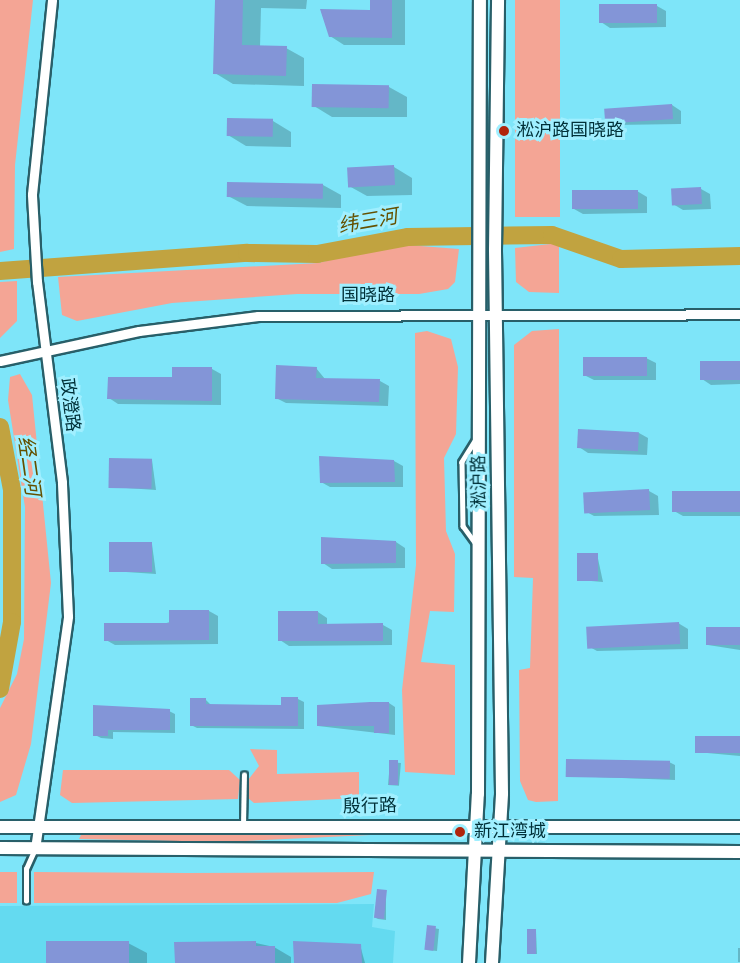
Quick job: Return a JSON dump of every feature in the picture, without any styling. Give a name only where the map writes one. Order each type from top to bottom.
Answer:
[{"type":"main road","name":"淞沪路","points":[[469,963],[476,825],[480,0]]},
{"type":"main road","name":"淞沪路","points":[[492,963],[501,827],[495,250],[498,0]]},
{"type":"main road","name":"殷行路","points":[[0,827],[476,825],[501,827],[740,827]]},
{"type":"main road","points":[[0,848],[740,852]]},
{"type":"street","name":"政澄路","points":[[35,849],[37,826],[58,713],[68,616],[62,482],[34,243],[37,115],[52,0]]},
{"type":"street","name":"国晓路","points":[[3,360],[46,350],[258,316],[496,312],[740,314]]},
{"type":"lane","points":[[243,827],[244,775]]},
{"type":"lane","points":[[26,901],[26,869],[35,849]]},
{"type":"shaded area","points":[[0,0],[33,0],[15,165],[14,249],[0,252]]},
{"type":"shaded area","points":[[515,0],[560,0],[560,217],[515,217]]},
{"type":"shaded area","points":[[559,243],[559,293],[529,292],[516,282],[515,248]]},
{"type":"shaded area","points":[[395,244],[459,249],[455,282],[448,289],[419,294],[297,294],[172,303],[77,321],[62,315],[58,277],[318,263]]},
{"type":"shaded area","points":[[17,281],[17,321],[0,338],[0,282]]},
{"type":"shaded area","points":[[559,329],[558,801],[536,802],[528,800],[520,781],[519,670],[530,668],[533,578],[514,577],[514,345],[532,331]]},
{"type":"shaded area","points":[[427,331],[451,339],[458,367],[456,434],[444,458],[446,531],[455,554],[454,612],[430,611],[421,662],[455,665],[455,775],[405,772],[402,690],[416,565],[415,333]]},
{"type":"shaded area","points":[[20,374],[32,395],[51,583],[31,744],[16,795],[0,802],[0,708],[17,674],[24,639],[25,507],[8,400],[10,377]]},
{"type":"shaded area","points":[[250,749],[277,750],[277,774],[359,772],[359,798],[254,803],[248,798],[248,780],[259,766]]},
{"type":"shaded area","points":[[63,770],[229,770],[240,780],[238,799],[72,803],[60,795]]},
{"type":"shaded area","points":[[434,832],[223,842],[79,839],[82,833]]},
{"type":"shaded area","points":[[0,872],[17,872],[17,903],[0,903]]},
{"type":"shaded area","points":[[34,872],[374,872],[371,894],[337,903],[34,903]]},
{"type":"shaded area","points":[[374,904],[372,927],[395,931],[393,963],[0,963],[0,906]]},
{"type":"building","points":[[215,0],[243,0],[242,45],[287,46],[286,76],[213,74]]},
{"type":"building","points":[[370,0],[392,0],[392,38],[329,37],[320,9],[370,10]]},
{"type":"building","points":[[599,4],[657,4],[657,23],[599,23]]},
{"type":"building","points":[[312,84],[389,85],[389,108],[312,107]]},
{"type":"building","points":[[672,104],[673,119],[605,124],[604,109]]},
{"type":"building","points":[[227,118],[273,119],[273,137],[227,136]]},
{"type":"building","points":[[394,165],[395,185],[348,187],[347,167]]},
{"type":"building","points":[[227,182],[323,184],[323,199],[227,197]]},
{"type":"building","points":[[701,187],[702,204],[672,206],[671,189]]},
{"type":"building","points":[[572,190],[638,190],[638,209],[572,209]]},
{"type":"building","points":[[583,357],[647,357],[647,376],[583,376]]},
{"type":"building","points":[[700,361],[740,361],[740,380],[700,380]]},
{"type":"building","points":[[276,365],[317,367],[316,378],[380,379],[379,402],[275,399]]},
{"type":"building","points":[[172,367],[212,367],[212,401],[107,399],[108,377],[172,377]]},
{"type":"building","points":[[578,429],[639,432],[638,451],[577,448]]},
{"type":"building","points":[[319,456],[394,460],[395,482],[320,483]]},
{"type":"building","points":[[109,458],[152,459],[151,489],[108,488]]},
{"type":"building","points":[[649,489],[650,510],[584,513],[583,492]]},
{"type":"building","points":[[672,491],[740,491],[740,512],[672,512]]},
{"type":"building","points":[[321,537],[396,541],[396,563],[321,564]]},
{"type":"building","points":[[109,542],[152,542],[152,572],[109,572]]},
{"type":"building","points":[[577,553],[598,553],[598,581],[577,581]]},
{"type":"building","points":[[169,610],[209,610],[209,640],[104,641],[104,623],[169,623]]},
{"type":"building","points":[[278,611],[318,611],[318,624],[383,623],[383,641],[278,641]]},
{"type":"building","points":[[679,622],[680,644],[587,649],[586,627]]},
{"type":"building","points":[[706,627],[740,627],[740,645],[706,645]]},
{"type":"building","points":[[281,697],[298,697],[298,726],[190,726],[190,698],[206,698],[206,704],[281,705]]},
{"type":"building","points":[[389,702],[389,733],[374,733],[374,726],[317,726],[317,705]]},
{"type":"building","points":[[93,705],[170,709],[170,730],[108,730],[108,736],[93,736]]},
{"type":"building","points":[[695,736],[740,736],[740,753],[695,753]]},
{"type":"building","points":[[566,759],[670,761],[670,779],[566,777]]},
{"type":"building","points":[[389,760],[398,760],[398,785],[389,785]]},
{"type":"building","points":[[377,889],[387,890],[384,919],[374,918]]},
{"type":"building","points":[[427,925],[436,926],[433,951],[424,950]]},
{"type":"building","points":[[527,929],[536,929],[536,954],[527,954]]},
{"type":"building","points":[[46,941],[129,941],[129,963],[46,963]]},
{"type":"building","points":[[256,941],[256,946],[275,946],[275,963],[175,963],[174,942]]},
{"type":"building","points":[[293,941],[361,944],[362,963],[294,963]]},
{"type":"waterway","name":"纬三河","points":[[0,271],[247,253],[317,254],[408,237],[552,235],[621,259],[740,256]]},
{"type":"waterway","name":"经二河","points":[[0,427],[12,490],[12,622],[0,689]]},
{"type":"place","name":"淞沪路国晓路","points":[[504,131]]},
{"type":"place","name":"新江湾城","points":[[460,832]]}]
